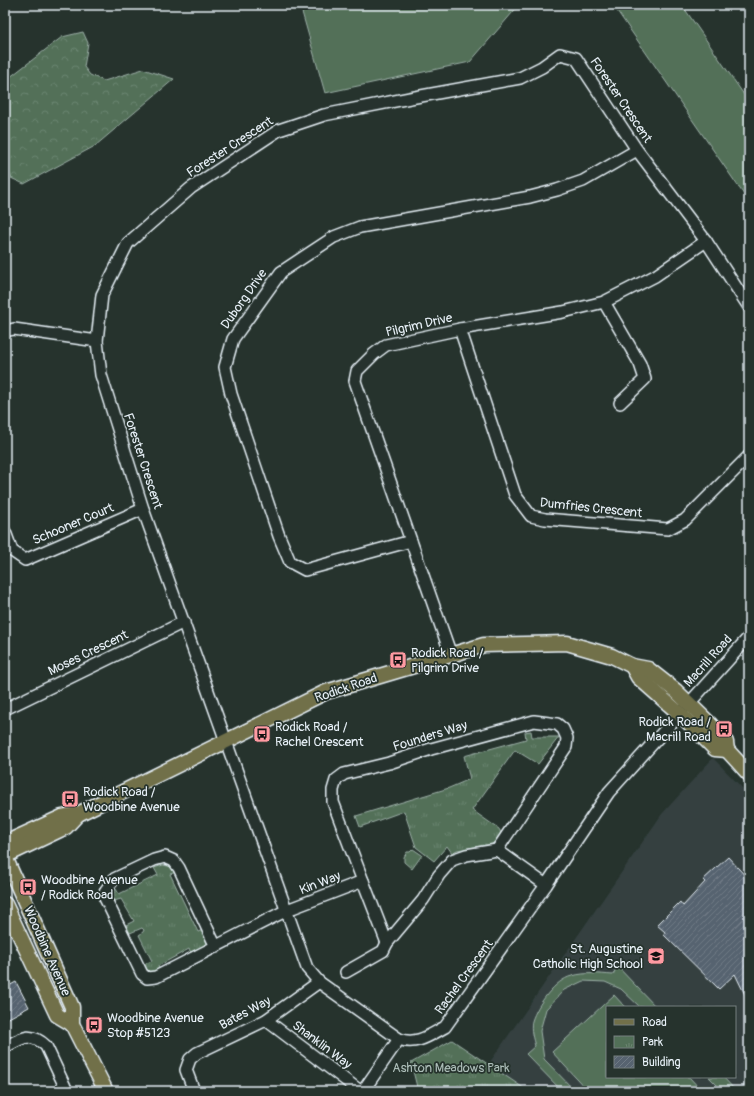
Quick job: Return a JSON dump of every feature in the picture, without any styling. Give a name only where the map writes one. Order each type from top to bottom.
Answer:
[{"type":"main road","name":"Rodick Road","points":[[5,844],[62,817],[78,814],[225,740],[326,692],[484,645],[567,643],[612,656],[632,666],[638,677],[684,709],[715,749],[727,750],[749,774]]},
{"type":"main road","name":"Rodick Road","points":[[5,856],[66,827],[78,814]]},
{"type":"main road","name":"Woodbine Avenue","points":[[5,856],[72,1007],[72,1024],[106,1091]]},
{"type":"main road","name":"Woodbine Avenue","points":[[5,904],[57,1015],[72,1024]]},
{"type":"street","name":"Forester Crescent","points":[[225,740],[143,509],[101,375],[97,342],[102,295],[128,243],[191,188],[279,130],[324,115],[520,78],[542,67],[560,54],[576,58],[637,150],[706,241],[749,307]]},
{"type":"street","name":"Duborg Drive","points":[[411,541],[305,570],[290,562],[279,536],[231,394],[225,367],[233,339],[280,272],[334,237],[360,227],[557,190],[583,181],[637,150]]},
{"type":"street","name":"Pilgrim Drive","points":[[451,656],[355,381],[357,371],[374,354],[386,345],[460,329],[563,312],[604,302],[655,276],[706,241]]},
{"type":"street","points":[[604,302],[640,364],[645,379],[620,403]]},
{"type":"street","points":[[5,332],[14,328],[97,342]]},
{"type":"street","name":"Dumfries Crescent","points":[[460,329],[514,495],[531,516],[545,519],[668,529],[685,520],[749,456]]},
{"type":"street","name":"Schooner Court","points":[[5,532],[12,550],[25,560],[143,509]]},
{"type":"street","name":"Moses Crescent","points":[[5,710],[184,622]]},
{"type":"street","name":"Macrill Road","points":[[684,709],[749,637]]},
{"type":"street","name":"Rachel Crescent","points":[[225,740],[307,968],[319,982],[399,1039],[406,1042],[420,1041],[445,1027],[546,885],[609,792],[684,709]]},
{"type":"street","name":"Founders Way","points":[[387,943],[333,802],[333,790],[336,780],[344,774],[534,721],[557,724],[563,729],[567,738],[566,747],[497,850]]},
{"type":"street","points":[[346,972],[382,951],[423,900],[439,875],[452,860],[497,850],[546,885]]},
{"type":"street","name":"Kin Way","points":[[216,947],[179,868],[174,861],[165,857],[154,860],[114,879],[106,890],[104,896],[142,974],[148,978],[156,977],[216,947],[287,910],[363,881]]},
{"type":"street","name":"Bates Way","points":[[194,1091],[186,1070],[190,1059],[197,1053],[266,1020],[319,982]]},
{"type":"street","name":"Shanklin Way","points":[[266,1020],[360,1091]]},
{"type":"street","points":[[5,1047],[26,1037],[34,1037],[41,1041],[46,1046],[67,1091]]},
{"type":"street","points":[[363,1091],[399,1039]]},
{"type":"shaded area","name":"St. Augustine Catholic High School","points":[[713,758],[749,795],[749,1091],[528,1091],[488,1065],[662,814]]},
{"type":"green space","points":[[300,5],[519,5],[470,62],[325,93]]},
{"type":"green space","points":[[613,5],[682,5],[749,102],[749,202]]},
{"type":"green space","points":[[83,32],[88,43],[84,67],[90,75],[104,81],[143,69],[174,79],[95,146],[24,184],[11,178],[5,157],[5,81],[62,37]]},
{"type":"green space","points":[[531,731],[532,737],[559,737],[538,764],[515,750],[472,810],[499,829],[502,835],[492,844],[457,850],[452,853],[447,846],[434,861],[416,847],[404,811],[360,827],[356,816],[449,788],[470,779],[464,756],[526,739],[525,732]]},
{"type":"green space","points":[[413,849],[422,855],[412,869],[404,862],[404,857],[407,852],[410,852]]},
{"type":"green space","points":[[163,865],[173,867],[177,872],[170,874],[198,932],[205,929],[211,946],[193,956],[189,949],[158,966],[161,973],[157,974],[148,971],[144,964],[152,961],[139,935],[144,930],[142,928],[130,933],[126,925],[134,921],[121,899],[114,901],[113,896],[116,889],[119,894],[158,875],[154,868]]},
{"type":"green space","points":[[617,966],[655,1006],[639,1006],[621,989],[605,982],[583,981],[564,990],[546,1009],[540,1031],[544,1059],[575,1091],[562,1091],[526,1054],[535,1046],[531,1027],[534,1015],[542,1001],[553,988],[566,978],[582,974],[613,975]]},
{"type":"green space","points":[[614,995],[624,1006],[606,1006],[606,1078],[690,1078],[702,1091],[588,1091],[552,1052]]},
{"type":"green space","name":"Ashton Meadows Park","points":[[452,1040],[528,1091],[418,1091],[411,1063]]},
{"type":"green space","points":[[710,1078],[724,1078],[736,1091],[718,1091],[717,1085]]},
{"type":"building","points":[[728,857],[749,880],[749,1003],[735,974],[719,989],[664,935],[665,932],[657,925],[680,902],[683,906],[705,882],[703,880]]},
{"type":"building","points":[[16,982],[29,1007],[5,1020],[5,988]]},
{"type":"place","name":"Rodick Road / Pilgrim Drive","points":[[398,660]]},
{"type":"place","name":"Rodick Road / Macrill Road","points":[[724,729]]},
{"type":"place","name":"Rodick Road / Rachel Crescent","points":[[262,734]]},
{"type":"place","name":"Rodick Road / Woodbine Avenue","points":[[70,799]]},
{"type":"place","name":"Woodbine Avenue / Rodick Road","points":[[28,887]]},
{"type":"place","name":"St. Augustine Catholic High School","points":[[656,956]]},
{"type":"place","name":"Woodbine Avenue Stop #5123","points":[[94,1025]]}]
